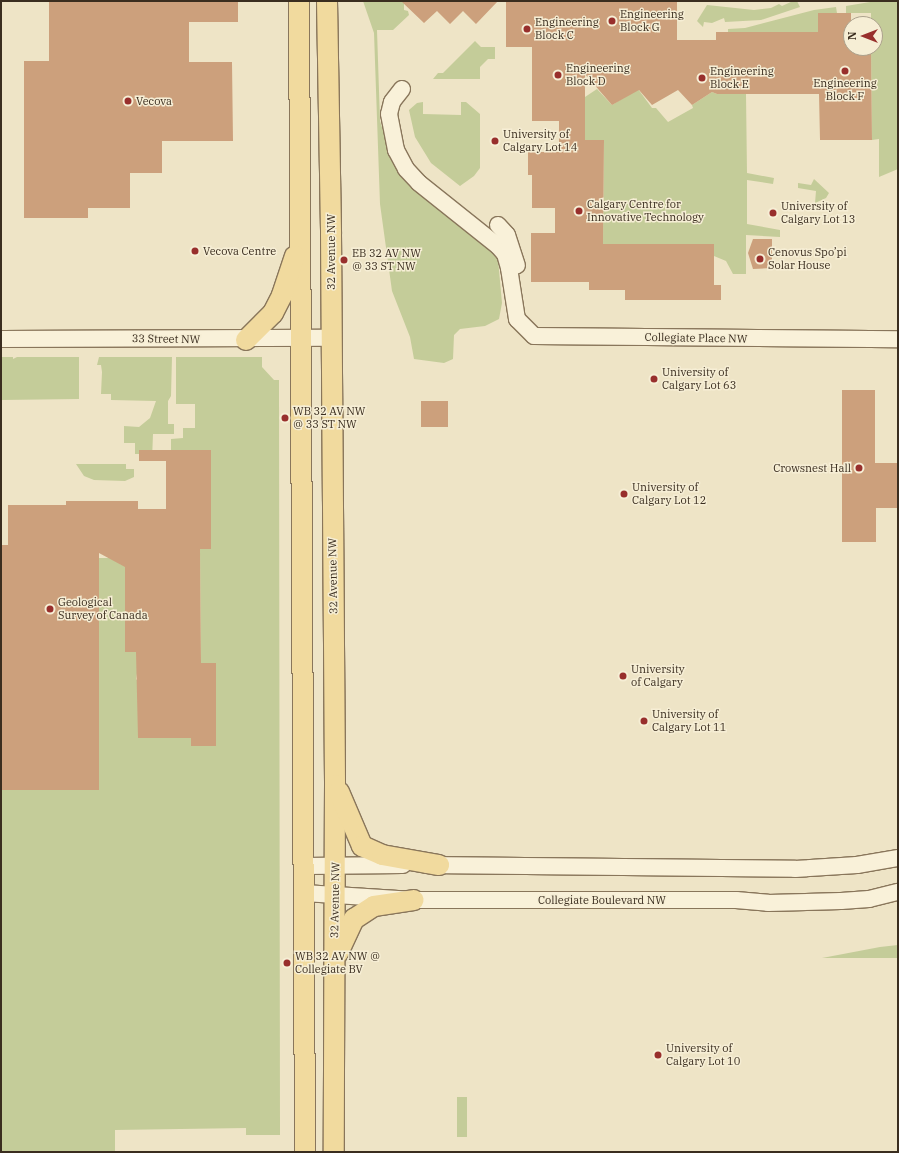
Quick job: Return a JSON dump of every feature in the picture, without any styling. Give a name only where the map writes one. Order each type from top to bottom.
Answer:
[{"type":"main road","points":[[299,1],[305,1152]]},
{"type":"main road","name":"32 Avenue NW","points":[[327,1],[331,234],[330,338],[336,866],[334,1152]]},
{"type":"main road","points":[[246,340],[272,313],[282,295],[301,239]]},
{"type":"main road","points":[[335,785],[362,846],[382,855],[439,865]]},
{"type":"main road","points":[[335,960],[354,919],[374,906],[414,900]]},
{"type":"street","name":"Collegiate Place NW","points":[[402,89],[392,102],[389,114],[391,131],[400,156],[419,183],[498,246],[505,254],[509,268],[511,296],[515,304],[517,320],[534,336],[898,339]]},
{"type":"street","name":"Collegiate Place NW","points":[[498,225],[507,235],[515,251],[518,296],[515,304]]},
{"type":"street","name":"33 Street NW","points":[[1,339],[246,340],[330,338]]},
{"type":"street","points":[[304,866],[439,865],[600,868],[795,868],[857,865],[898,858]]},
{"type":"street","name":"Collegiate Boulevard NW","points":[[304,893],[414,900],[736,900],[801,903],[841,902],[894,894]]},
{"type":"green space","points":[[363,1],[404,1],[404,10],[408,11],[409,15],[393,30],[377,30],[380,121],[392,159],[492,249],[498,259],[502,303],[499,319],[485,326],[460,329],[454,335],[453,359],[444,363],[414,359],[410,337],[392,291],[380,204],[374,33]]},
{"type":"green space","points":[[793,1],[797,1],[800,7],[761,20],[725,22],[724,18],[712,23],[704,22],[703,27],[697,21],[707,5],[754,10],[771,8],[779,4],[782,6]]},
{"type":"green space","points":[[876,1],[898,1],[898,169],[879,177],[879,139],[872,140],[871,56],[883,56],[883,16],[871,16],[871,13],[846,13],[846,6]]},
{"type":"green space","points":[[836,7],[837,13],[818,32],[728,32],[728,29],[745,28],[814,10]]},
{"type":"green space","points":[[475,41],[481,47],[495,47],[495,59],[488,59],[480,67],[480,79],[433,79],[438,73],[443,73]]},
{"type":"green space","points":[[597,89],[612,105],[638,89],[652,108],[656,108],[668,122],[693,108],[692,105],[712,92],[717,94],[746,94],[747,173],[774,178],[773,184],[747,180],[747,224],[780,230],[780,237],[746,235],[746,274],[733,274],[726,261],[714,256],[714,244],[603,244],[604,140],[568,140],[585,97]]},
{"type":"green space","points":[[423,102],[423,114],[461,115],[461,102],[466,102],[480,114],[480,168],[474,176],[460,186],[431,163],[415,137],[409,110],[417,103]]},
{"type":"green space","points":[[814,179],[829,193],[826,198],[815,203],[816,191],[798,188],[798,183],[811,185]]},
{"type":"green space","points":[[1,357],[13,357],[13,359],[17,357],[79,357],[79,399],[1,400]]},
{"type":"green space","points":[[99,357],[172,357],[171,396],[168,401],[168,424],[174,424],[174,434],[153,434],[152,460],[139,460],[139,454],[135,454],[135,443],[124,443],[124,426],[139,427],[150,418],[156,401],[111,400],[111,394],[101,394],[102,372],[101,365],[97,365]]},
{"type":"green space","points":[[176,357],[262,357],[262,367],[274,380],[279,380],[280,1135],[246,1135],[246,1128],[115,1130],[115,1152],[1,1152],[1,790],[99,790],[99,558],[121,558],[120,564],[125,565],[125,652],[141,652],[136,679],[191,738],[191,746],[216,746],[216,663],[201,663],[200,552],[198,551],[198,549],[211,549],[211,450],[171,450],[171,439],[183,438],[183,428],[195,428],[195,404],[176,404]]},
{"type":"green space","points":[[76,464],[126,464],[126,469],[134,469],[134,477],[125,481],[94,480],[84,476]]},
{"type":"green space","points":[[898,945],[898,958],[822,958],[880,947]]},
{"type":"green space","points":[[457,1097],[467,1097],[467,1137],[457,1137]]},
{"type":"building","name":"Vecova","points":[[49,1],[238,1],[238,22],[189,22],[189,62],[232,62],[233,141],[162,141],[162,173],[130,173],[130,208],[88,208],[88,218],[24,218],[24,61],[49,61]]},
{"type":"building","points":[[401,1],[498,1],[476,24],[463,11],[450,24],[437,11],[424,23]]},
{"type":"building","points":[[506,1],[677,1],[677,40],[716,40],[716,32],[818,32],[818,13],[851,13],[851,16],[843,16],[843,56],[871,56],[872,140],[820,140],[819,94],[717,94],[712,92],[692,105],[678,90],[652,105],[639,90],[612,105],[585,74],[585,140],[604,140],[603,244],[714,244],[714,285],[721,285],[721,300],[625,300],[625,290],[589,290],[589,282],[531,282],[531,233],[555,233],[555,208],[532,208],[532,175],[528,175],[528,152],[559,152],[559,121],[532,121],[532,47],[506,47]]},
{"type":"building","name":"Cenovus Spo’pi Solar House","points":[[753,239],[772,239],[772,268],[753,269],[748,253]]},
{"type":"building","name":"Crowsnest Hall","points":[[842,390],[875,390],[875,463],[898,463],[898,508],[876,508],[876,542],[842,542]]},
{"type":"building","points":[[421,401],[448,401],[448,427],[421,427]]},
{"type":"building","name":"Geological Survey of Canada","points":[[139,450],[211,450],[211,549],[200,549],[201,663],[216,663],[216,746],[191,746],[191,738],[138,738],[136,652],[125,652],[125,567],[99,553],[99,790],[1,790],[1,545],[8,545],[8,505],[66,505],[66,501],[138,501],[138,509],[166,509],[166,461],[139,461]]},
{"type":"place","name":"Engineering Block G","points":[[612,21]]},
{"type":"place","name":"Engineering Block C","points":[[527,29]]},
{"type":"place","name":"Engineering Block F","points":[[845,71]]},
{"type":"place","name":"Engineering Block D","points":[[558,75]]},
{"type":"place","name":"Engineering Block E","points":[[702,78]]},
{"type":"place","name":"Vecova","points":[[128,101]]},
{"type":"place","name":"University of Calgary Lot 14","points":[[495,141]]},
{"type":"place","name":"Calgary Centre for Innovative Technology","points":[[579,211]]},
{"type":"place","name":"University of Calgary Lot 13","points":[[773,213]]},
{"type":"place","name":"Vecova Centre","points":[[195,251]]},
{"type":"place","name":"Cenovus Spo’pi Solar House","points":[[760,259]]},
{"type":"place","name":"EB 32 AV NW @ 33 ST NW","points":[[344,260]]},
{"type":"place","name":"University of Calgary Lot 63","points":[[654,379]]},
{"type":"place","name":"WB 32 AV NW @ 33 ST NW","points":[[285,418]]},
{"type":"place","name":"Crowsnest Hall","points":[[859,468]]},
{"type":"place","name":"University of Calgary Lot 12","points":[[624,494]]},
{"type":"place","name":"Geological Survey of Canada","points":[[50,609]]},
{"type":"place","name":"University of Calgary","points":[[623,676]]},
{"type":"place","name":"University of Calgary Lot 11","points":[[644,721]]},
{"type":"place","name":"WB 32 AV NW @ Collegiate BV","points":[[287,963]]},
{"type":"place","name":"University of Calgary Lot 10","points":[[658,1055]]}]
